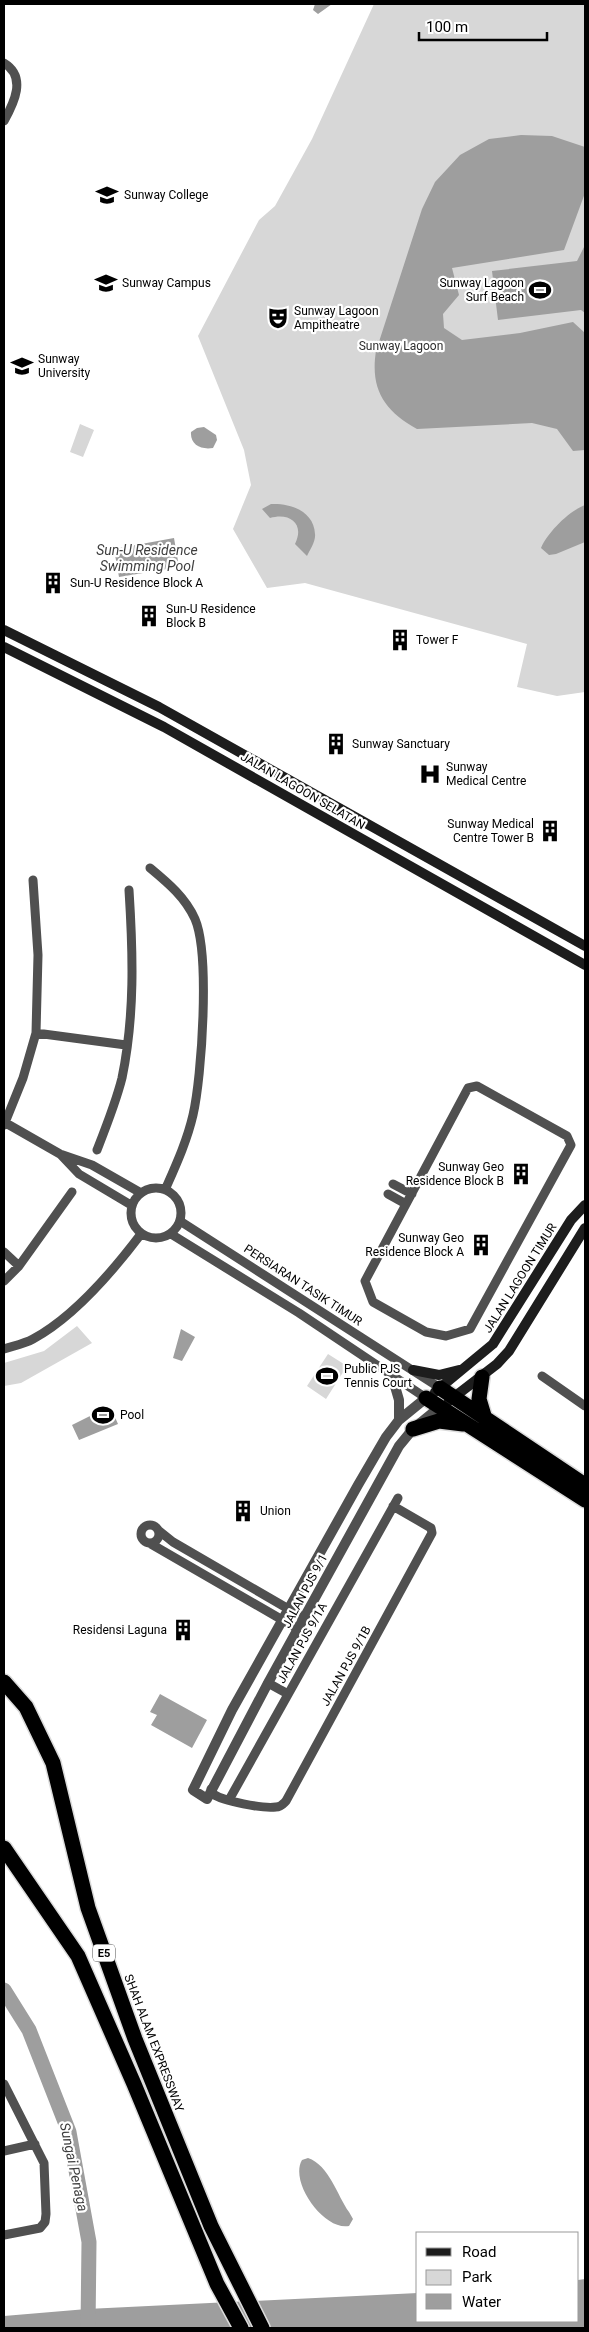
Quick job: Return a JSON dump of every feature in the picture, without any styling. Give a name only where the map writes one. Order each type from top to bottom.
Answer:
[{"type":"highway","points":[[482,1377],[479,1399],[485,1419]]},
{"type":"highway","points":[[440,1388],[585,1485]]},
{"type":"highway","points":[[426,1398],[585,1500]]},
{"type":"highway","points":[[412,1429],[438,1421],[451,1421],[467,1425]]},
{"type":"highway","name":"SHAH ALAM EXPRESSWAY","points":[[4,1682],[26,1707],[53,1762],[88,1908],[135,2039],[211,2226],[262,2328]]},
{"type":"highway","name":"E5","points":[[4,1848],[78,1956],[134,2084],[217,2284],[241,2328]]},
{"type":"main road","name":"JALAN LAGOON SELATAN","points":[[4,630],[167,712],[585,946]]},
{"type":"main road","name":"JALAN LAGOON SELATAN","points":[[4,646],[189,741],[585,965]]},
{"type":"main road","name":"JALAN LAGOON TIMUR","points":[[426,1398],[484,1353],[501,1334],[571,1220],[585,1205]]},
{"type":"main road","points":[[440,1407],[482,1377],[509,1351],[585,1228]]},
{"type":"main road","points":[[414,1370],[439,1375],[465,1369]]},
{"type":"street","points":[[4,64],[14,74],[18,87],[11,108],[4,121]]},
{"type":"street","points":[[150,868],[174,887],[194,918],[199,931],[203,984],[199,1081],[195,1106],[184,1148],[166,1190]]},
{"type":"street","points":[[33,880],[38,955],[36,1033],[23,1078],[4,1123],[60,1154],[92,1165],[141,1192]]},
{"type":"street","points":[[97,1150],[122,1078],[132,1014],[133,962],[129,890]]},
{"type":"street","points":[[36,1033],[126,1045]]},
{"type":"street","points":[[477,1086],[567,1136],[572,1145],[470,1329],[446,1336],[426,1332],[373,1302],[365,1281],[412,1194],[468,1088],[477,1086]]},
{"type":"street","points":[[60,1154],[79,1174],[131,1205]]},
{"type":"street","points":[[393,1184],[412,1194]]},
{"type":"street","points":[[153,1188],[166,1190],[177,1199],[180,1206],[180,1221],[171,1234],[159,1239],[146,1237],[141,1234],[131,1221],[131,1205],[141,1192],[153,1188]]},
{"type":"street","points":[[4,1281],[19,1266],[72,1192]]},
{"type":"street","points":[[388,1194],[406,1204]]},
{"type":"street","name":"PERSIARAN TASIK TIMUR","points":[[180,1221],[440,1388]]},
{"type":"street","points":[[4,1349],[32,1340],[62,1320],[124,1256],[141,1234]]},
{"type":"street","name":"PERSIARAN TASIK TIMUR","points":[[171,1234],[299,1313],[426,1398]]},
{"type":"street","points":[[4,1252],[19,1266]]},
{"type":"street","points":[[392,1376],[399,1400],[399,1420]]},
{"type":"street","points":[[542,1376],[585,1406]]},
{"type":"street","name":"JALAN PJS 9/1","points":[[426,1398],[399,1420],[386,1437],[232,1710],[193,1790],[209,1794],[399,1446],[412,1429],[440,1407]]},
{"type":"street","name":"JALAN PJS 9/1A","points":[[229,1800],[395,1502]]},
{"type":"street","name":"JALAN PJS 9/1B","points":[[229,1800],[276,1808],[283,1805],[291,1792],[432,1533],[431,1528],[395,1502]]},
{"type":"street","points":[[298,1630],[151,1544],[146,1543],[142,1538],[142,1529],[150,1525],[173,1542],[304,1618]]},
{"type":"street","points":[[151,1544],[159,1539],[158,1530]]},
{"type":"street","points":[[268,1683],[288,1694]]},
{"type":"street","points":[[209,1794],[229,1800]]},
{"type":"street","points":[[4,2084],[44,2163],[44,2222],[40,2228],[34,2230],[4,2235]]},
{"type":"street","points":[[4,2150],[35,2144]]},
{"type":"green space","name":"Sunway Lagoon","points":[[374,4],[585,4],[585,692],[557,696],[517,687],[527,644],[305,583],[267,588],[233,529],[251,485],[244,450],[198,336],[259,220],[275,206],[312,139]]},
{"type":"green space","points":[[80,424],[94,430],[83,457],[70,452]]},
{"type":"green space","points":[[77,1326],[92,1343],[21,1383],[4,1386],[4,1363],[44,1351]]},
{"type":"green space","name":"Public PJS Tennis Court","points":[[328,1354],[347,1366],[326,1399],[307,1386]]},
{"type":"water","points":[[315,4],[332,4],[318,14],[313,10]]},
{"type":"water","points":[[521,135],[552,136],[585,147],[585,193],[564,250],[452,268],[459,295],[443,314],[444,328],[462,340],[520,333],[573,322],[585,333],[585,450],[573,451],[557,429],[532,423],[417,429],[396,415],[388,406],[382,398],[375,377],[376,351],[422,209],[435,182],[460,155],[489,139]]},
{"type":"water","name":"Sunway Lagoon Surf Beach","points":[[585,245],[585,313],[581,310],[498,320],[492,271],[577,261]]},
{"type":"water","points":[[204,427],[216,435],[217,440],[213,448],[197,446],[192,440],[191,432],[197,428]]},
{"type":"water","points":[[271,504],[293,507],[306,514],[310,519],[314,526],[315,537],[307,556],[295,544],[298,531],[294,521],[284,517],[270,518],[262,509]]},
{"type":"water","points":[[585,505],[585,542],[549,555],[541,548],[549,535],[572,512]]},
{"type":"water","name":"Sun-U Residence Swimming Pool","points":[[174,538],[179,567],[119,577],[114,549]]},
{"type":"water","points":[[181,1329],[195,1337],[182,1361],[173,1358]]},
{"type":"water","name":"Pool","points":[[110,1406],[118,1424],[79,1440],[72,1425]]},
{"type":"water","points":[[160,1694],[207,1720],[192,1748],[151,1725],[157,1715],[150,1712]]},
{"type":"water","points":[[308,2158],[322,2167],[332,2181],[353,2219],[349,2226],[339,2226],[329,2221],[311,2203],[300,2180],[299,2169],[302,2160]]},
{"type":"water","points":[[585,2279],[585,2328],[4,2328],[4,2316],[87,2309],[416,2293],[416,2322],[579,2322],[579,2280]]},
{"type":"waterway","name":"Sungai Penaga","points":[[4,1990],[29,2030],[69,2132],[89,2242],[88,2328]]},
{"type":"place","name":"Sunway College","points":[[107,195]]},
{"type":"place","name":"Sunway Campus","points":[[106,283]]},
{"type":"place","name":"Sunway Lagoon Surf Beach","points":[[540,290]]},
{"type":"place","name":"Sunway Lagoon Ampitheatre","points":[[278,318]]},
{"type":"place","name":"Sunway University","points":[[22,366]]},
{"type":"place","name":"Sun-U Residence Block A","points":[[53,583]]},
{"type":"place","name":"Sun-U Residence Block B","points":[[149,616]]},
{"type":"place","name":"Tower F","points":[[400,640]]},
{"type":"place","name":"Sunway Sanctuary","points":[[336,744]]},
{"type":"place","name":"Sunway Medical Centre","points":[[430,774]]},
{"type":"place","name":"Sunway Medical Centre Tower B","points":[[550,831]]},
{"type":"place","name":"Sunway Geo Residence Block B","points":[[521,1174]]},
{"type":"place","name":"Sunway Geo Residence Block A","points":[[481,1245]]},
{"type":"place","name":"Public PJS Tennis Court","points":[[327,1376]]},
{"type":"place","name":"Pool","points":[[103,1415]]},
{"type":"place","name":"Union","points":[[243,1511]]},
{"type":"place","name":"Residensi Laguna","points":[[183,1630]]}]
